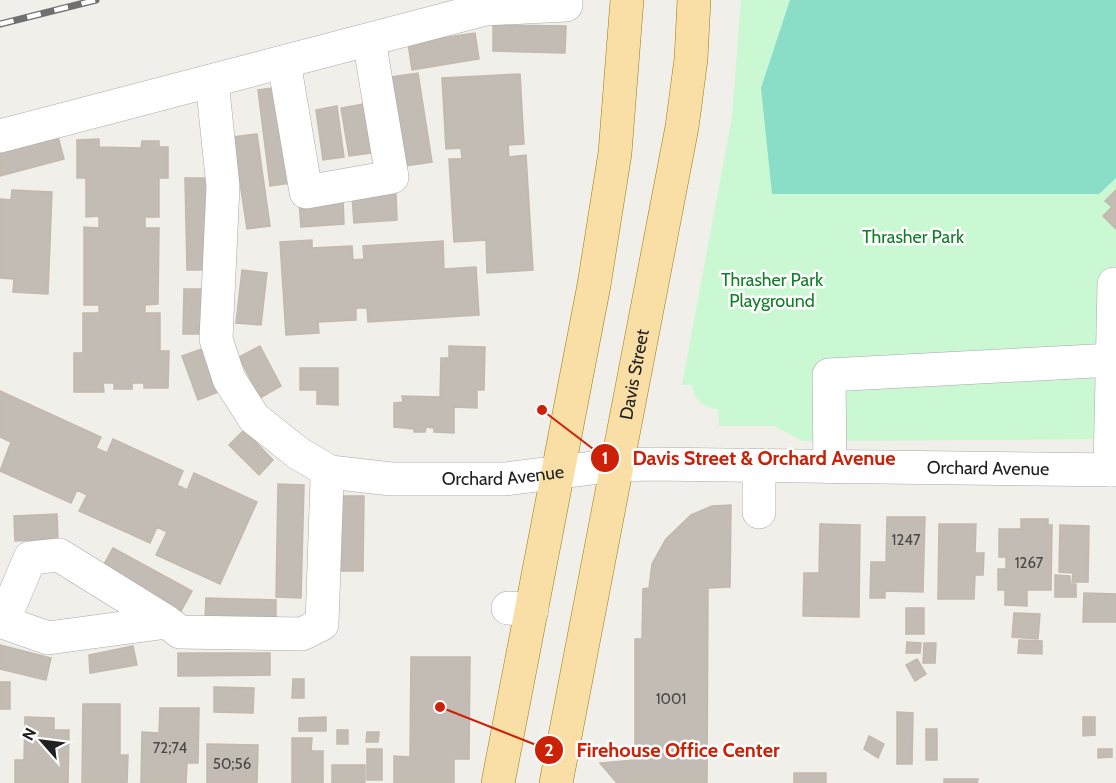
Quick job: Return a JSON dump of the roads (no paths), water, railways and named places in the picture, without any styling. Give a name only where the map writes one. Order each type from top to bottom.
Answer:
[{"type":"main road","points":[[498,783],[520,609],[560,472],[615,153],[627,0]]},
{"type":"main road","name":"Davis Street","points":[[556,783],[682,127],[691,59],[694,0]]},
{"type":"street","points":[[0,136],[485,9],[566,5]]},
{"type":"street","points":[[284,62],[306,192],[392,177],[369,40]]},
{"type":"street","name":"Orchard Avenue","points":[[212,81],[223,186],[216,341],[228,379],[254,418],[298,453],[330,472],[391,479],[446,480],[505,479],[616,465],[1113,470]]},
{"type":"street","points":[[1113,470],[1114,284]]},
{"type":"street","points":[[830,467],[829,375],[1113,360]]},
{"type":"street","points":[[759,465],[759,512]]},
{"type":"street","points":[[166,621],[180,632],[302,634],[322,624],[327,480],[330,472]]},
{"type":"railway","points":[[0,24],[96,0]]},
{"type":"place","name":"Davis Street & Orchard Avenue","points":[[542,410]]},
{"type":"place","name":"Firehouse Office Center","points":[[440,707]]},
{"type":"park label","name":"Thrasher Park","points":[[913,237]]},
{"type":"park label","name":"Thrasher Park Playground","points":[[772,290]]}]
